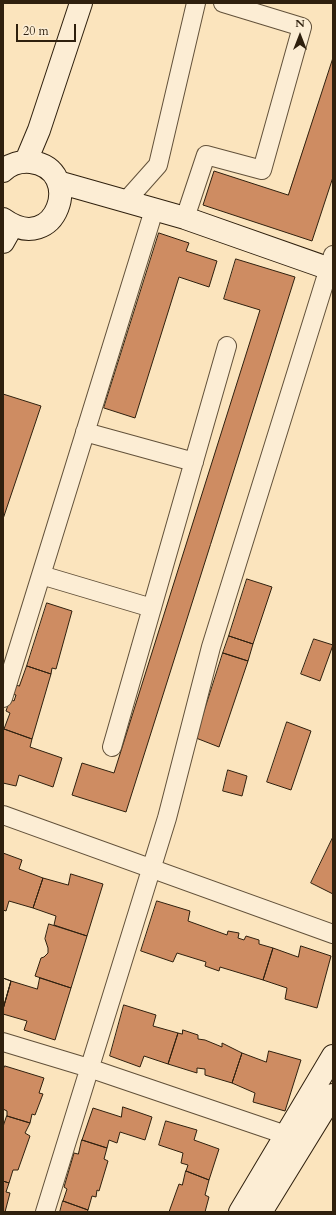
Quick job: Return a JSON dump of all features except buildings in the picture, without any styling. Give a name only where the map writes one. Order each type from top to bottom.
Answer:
[{"type":"street","points":[[26,161],[39,130],[81,3]]},
{"type":"street","points":[[126,201],[158,166],[196,3]]},
{"type":"street","points":[[185,218],[206,156],[262,170],[302,27],[222,3]]},
{"type":"street","points":[[3,171],[15,164],[26,161],[36,162],[45,166],[53,173],[61,191],[57,211],[50,220],[42,226],[32,229],[6,229]]},
{"type":"street","points":[[45,1212],[167,818],[211,647],[332,265],[185,218],[58,182]]},
{"type":"street","points":[[57,211],[100,194]]},
{"type":"street","points":[[3,698],[154,210]]},
{"type":"street","points":[[112,747],[227,346]]},
{"type":"street","points":[[85,432],[194,462]]},
{"type":"street","points":[[41,575],[152,608]]},
{"type":"street","points":[[3,815],[333,934]]},
{"type":"street","points":[[3,1042],[89,1068],[286,1136]]},
{"type":"street","points":[[240,1212],[333,1056]]},
{"type":"street","points":[[261,1212],[333,1095]]}]
